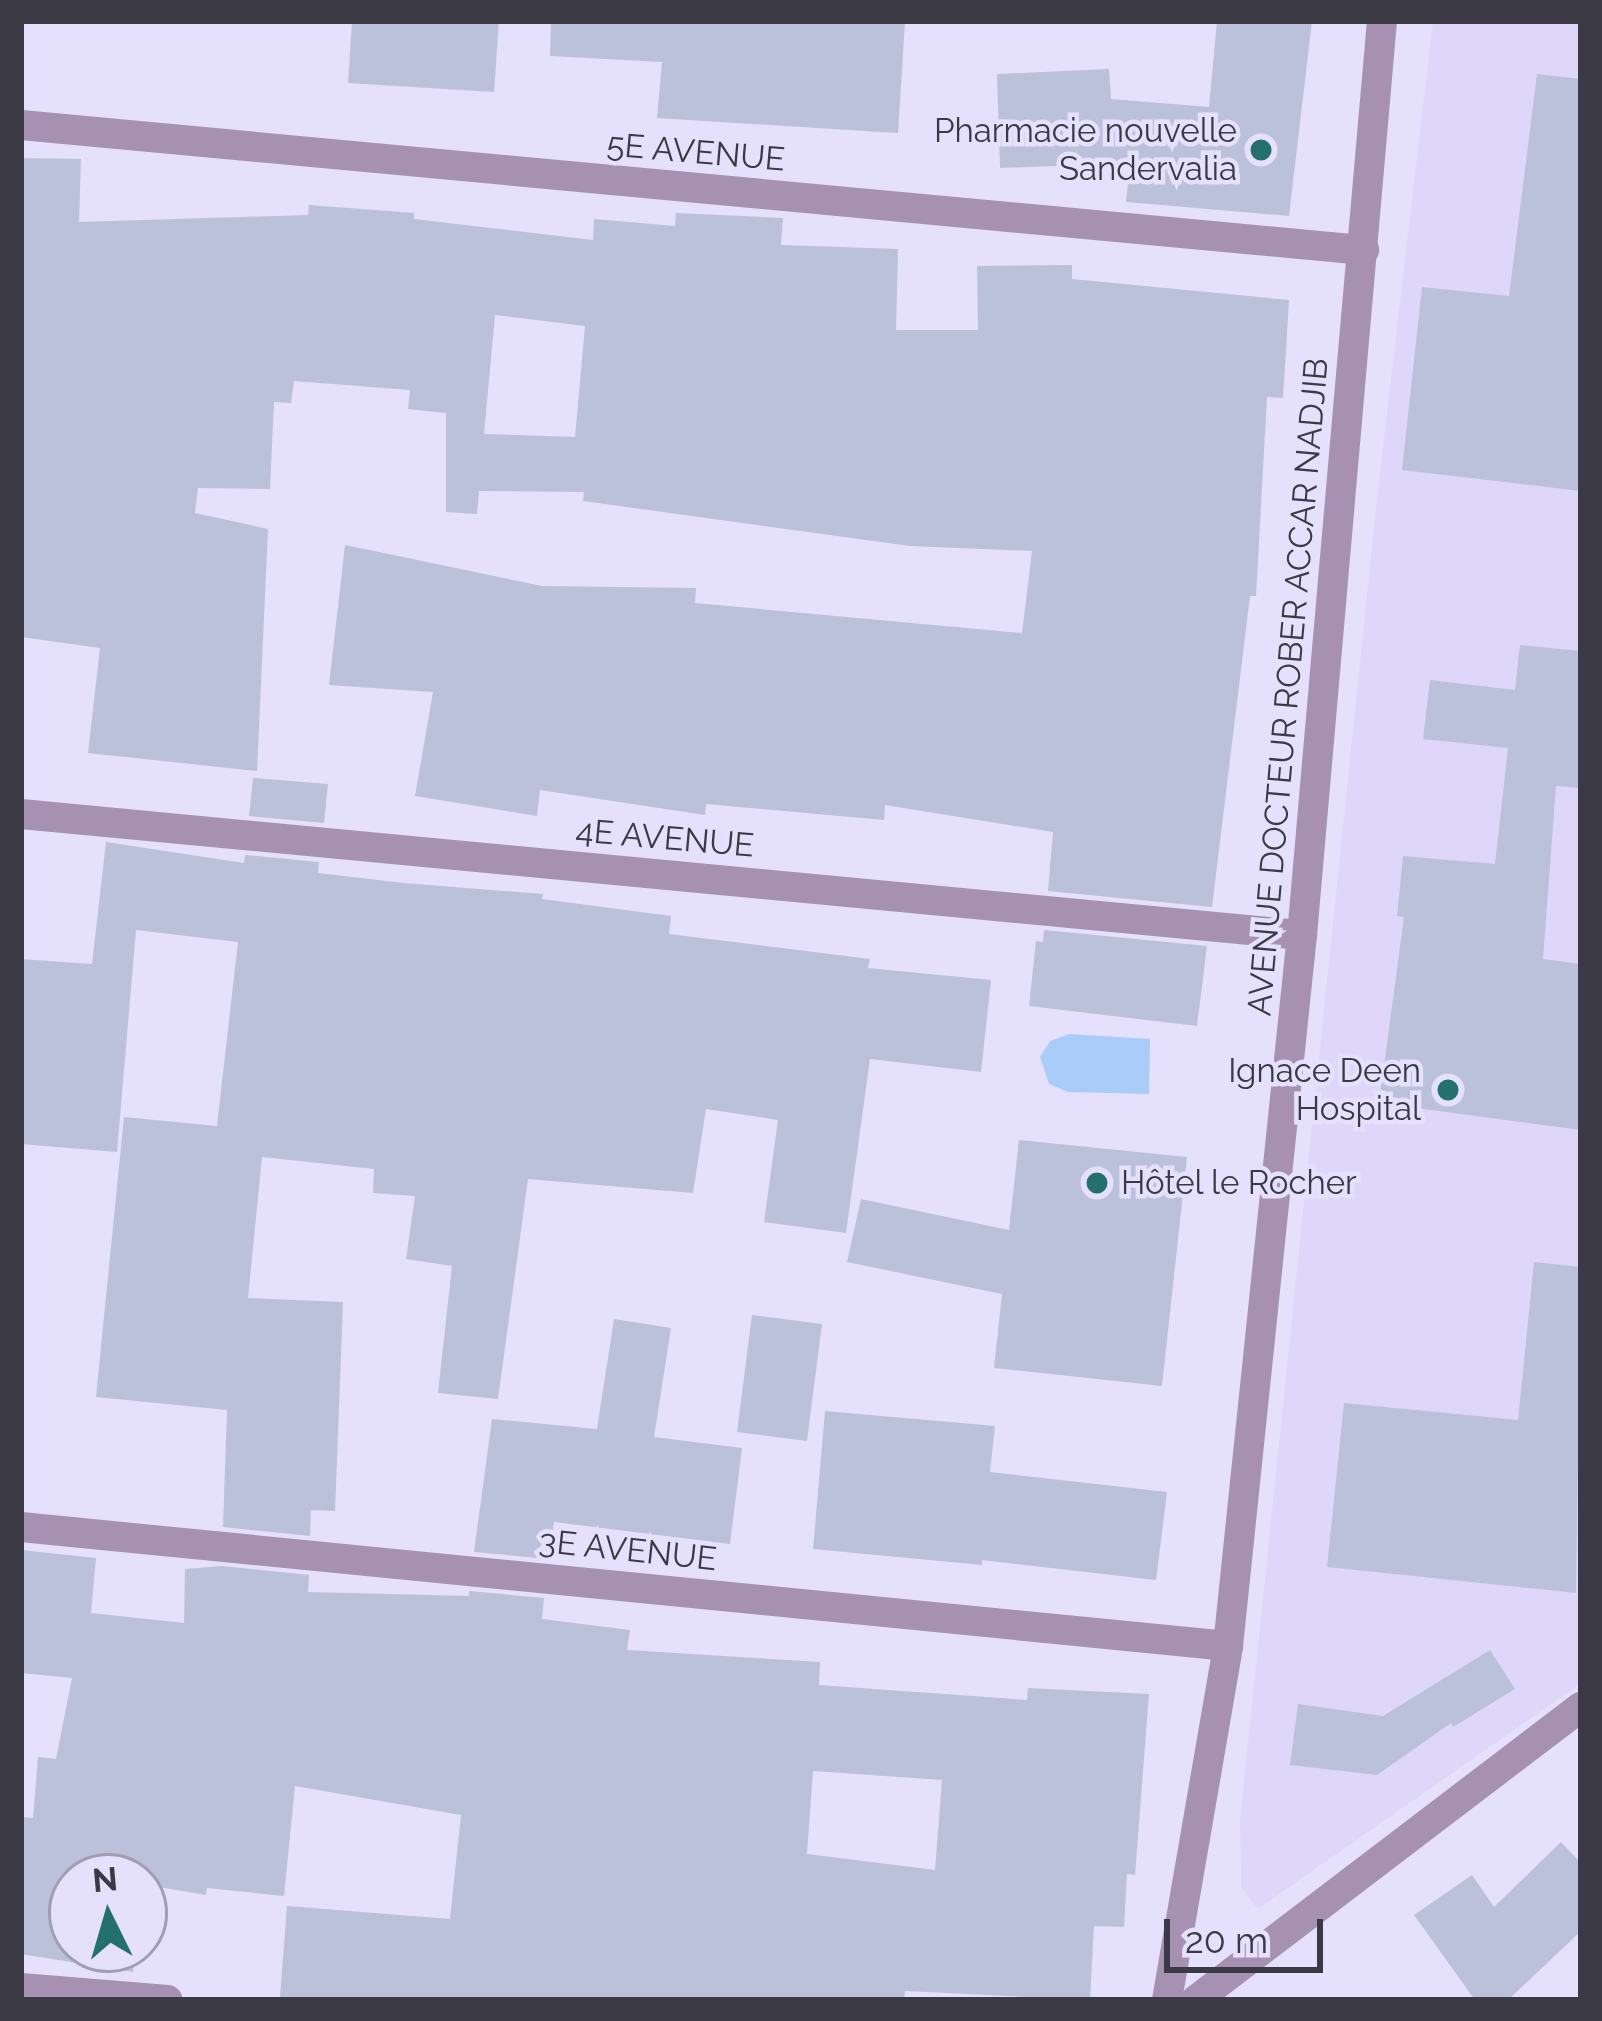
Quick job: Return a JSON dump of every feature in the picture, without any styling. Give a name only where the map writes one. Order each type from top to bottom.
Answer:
[{"type":"street","name":"AVENUE DOCTEUR ROBER ACCAR NADJIB","points":[[1167,2000],[1228,1646],[1302,934],[1382,21]]},
{"type":"street","name":"5E AVENUE","points":[[21,125],[1364,250]]},
{"type":"street","name":"4E AVENUE","points":[[21,814],[1302,934]]},
{"type":"street","name":"3E AVENUE","points":[[21,1527],[1228,1646]]},
{"type":"street","points":[[1196,2000],[1581,1707]]},
{"type":"street","points":[[21,1988],[168,2000]]},
{"type":"shaded area","name":"Ignace Deen Hospital","points":[[1433,21],[1581,21],[1581,1683],[1258,1909],[1241,1887],[1240,1820],[1377,498]]},
{"type":"water","points":[[1069,1034],[1150,1039],[1149,1094],[1068,1092],[1049,1084],[1040,1057],[1050,1041]]},
{"type":"building","points":[[352,21],[499,21],[494,92],[348,83]]},
{"type":"building","points":[[551,21],[905,21],[898,133],[657,118],[662,62],[550,56]]},
{"type":"building","points":[[1217,21],[1312,21],[1289,216],[1126,202],[1130,163],[1000,168],[997,74],[1109,69],[1111,99],[1209,107]]},
{"type":"building","points":[[1537,74],[1581,79],[1581,491],[1402,470],[1422,287],[1509,296]]},
{"type":"building","points":[[21,158],[81,159],[79,222],[308,215],[309,205],[414,213],[414,219],[593,240],[594,219],[675,226],[676,213],[783,218],[781,245],[898,249],[896,330],[978,330],[977,266],[1072,265],[1072,279],[1289,300],[1283,398],[1267,397],[1256,596],[1250,596],[1212,907],[1048,891],[1053,832],[885,805],[884,820],[706,804],[705,815],[540,790],[537,816],[415,796],[433,692],[329,685],[345,545],[542,586],[696,588],[695,603],[1022,633],[1032,551],[910,546],[583,501],[584,492],[479,491],[477,514],[446,512],[446,413],[408,409],[410,390],[294,381],[291,403],[274,402],[270,489],[198,488],[195,513],[268,529],[257,771],[88,753],[100,648],[21,637]],"holes":[[[495,315],[585,326],[575,437],[484,434]]]},
{"type":"building","points":[[1520,645],[1581,651],[1581,788],[1556,786],[1543,959],[1581,964],[1581,1130],[1379,1103],[1404,917],[1397,916],[1403,856],[1495,864],[1508,748],[1423,739],[1430,680],[1515,690]]},
{"type":"building","points":[[253,778],[328,784],[324,823],[249,816]]},
{"type":"building","points":[[106,842],[244,863],[245,855],[319,862],[318,873],[543,894],[542,899],[671,916],[669,934],[870,959],[868,968],[991,980],[981,1072],[870,1059],[846,1233],[764,1222],[778,1120],[706,1109],[693,1193],[528,1179],[498,1399],[438,1393],[452,1266],[406,1259],[415,1196],[373,1193],[374,1169],[262,1157],[248,1298],[343,1302],[335,1511],[311,1510],[310,1536],[223,1527],[227,1410],[96,1397],[124,1117],[217,1126],[238,942],[136,930],[117,1152],[21,1144],[21,959],[92,964]]},
{"type":"building","points":[[1044,930],[1207,946],[1197,1026],[1029,1006],[1036,941],[1043,942]]},
{"type":"building","points":[[1019,1140],[1187,1157],[1162,1386],[994,1368],[1002,1294],[847,1262],[861,1199],[1009,1230]]},
{"type":"building","points":[[1534,1262],[1581,1267],[1576,1593],[1327,1567],[1344,1403],[1518,1420]]},
{"type":"building","points":[[752,1315],[822,1324],[807,1441],[737,1432]]},
{"type":"building","points":[[614,1319],[671,1328],[654,1437],[742,1448],[730,1544],[554,1522],[549,1559],[474,1552],[492,1419],[597,1429]]},
{"type":"building","points":[[825,1411],[995,1426],[990,1472],[1167,1492],[1156,1580],[982,1560],[982,1565],[813,1549]]},
{"type":"building","points":[[21,1550],[96,1558],[91,1613],[184,1623],[185,1569],[222,1566],[309,1575],[308,1592],[469,1596],[469,1591],[544,1598],[542,1619],[630,1630],[627,1650],[820,1662],[819,1685],[1027,1700],[1028,1688],[1149,1694],[1135,1875],[1127,1874],[1124,1927],[1094,1926],[1090,2000],[905,1991],[904,2000],[280,1997],[287,1906],[450,1919],[461,1815],[295,1786],[284,1896],[207,1888],[206,1895],[168,1889],[168,1853],[48,1853],[48,1958],[21,1954],[21,1817],[33,1818],[38,1757],[56,1759],[72,1678],[21,1673]],"holes":[[[813,1771],[942,1780],[935,1870],[807,1854]]]},
{"type":"building","points":[[1490,1650],[1515,1689],[1453,1727],[1451,1723],[1377,1775],[1290,1765],[1298,1704],[1383,1716]]},
{"type":"building","points":[[1561,1842],[1581,1863],[1581,1931],[1508,2000],[1475,2000],[1414,1915],[1472,1875],[1494,1907]]},
{"type":"place","name":"Pharmacie nouvelle Sandervalia","points":[[1261,150]]},
{"type":"place","name":"Ignace Deen Hospital","points":[[1448,1090]]},
{"type":"place","name":"Hôtel le Rocher","points":[[1097,1183]]}]
